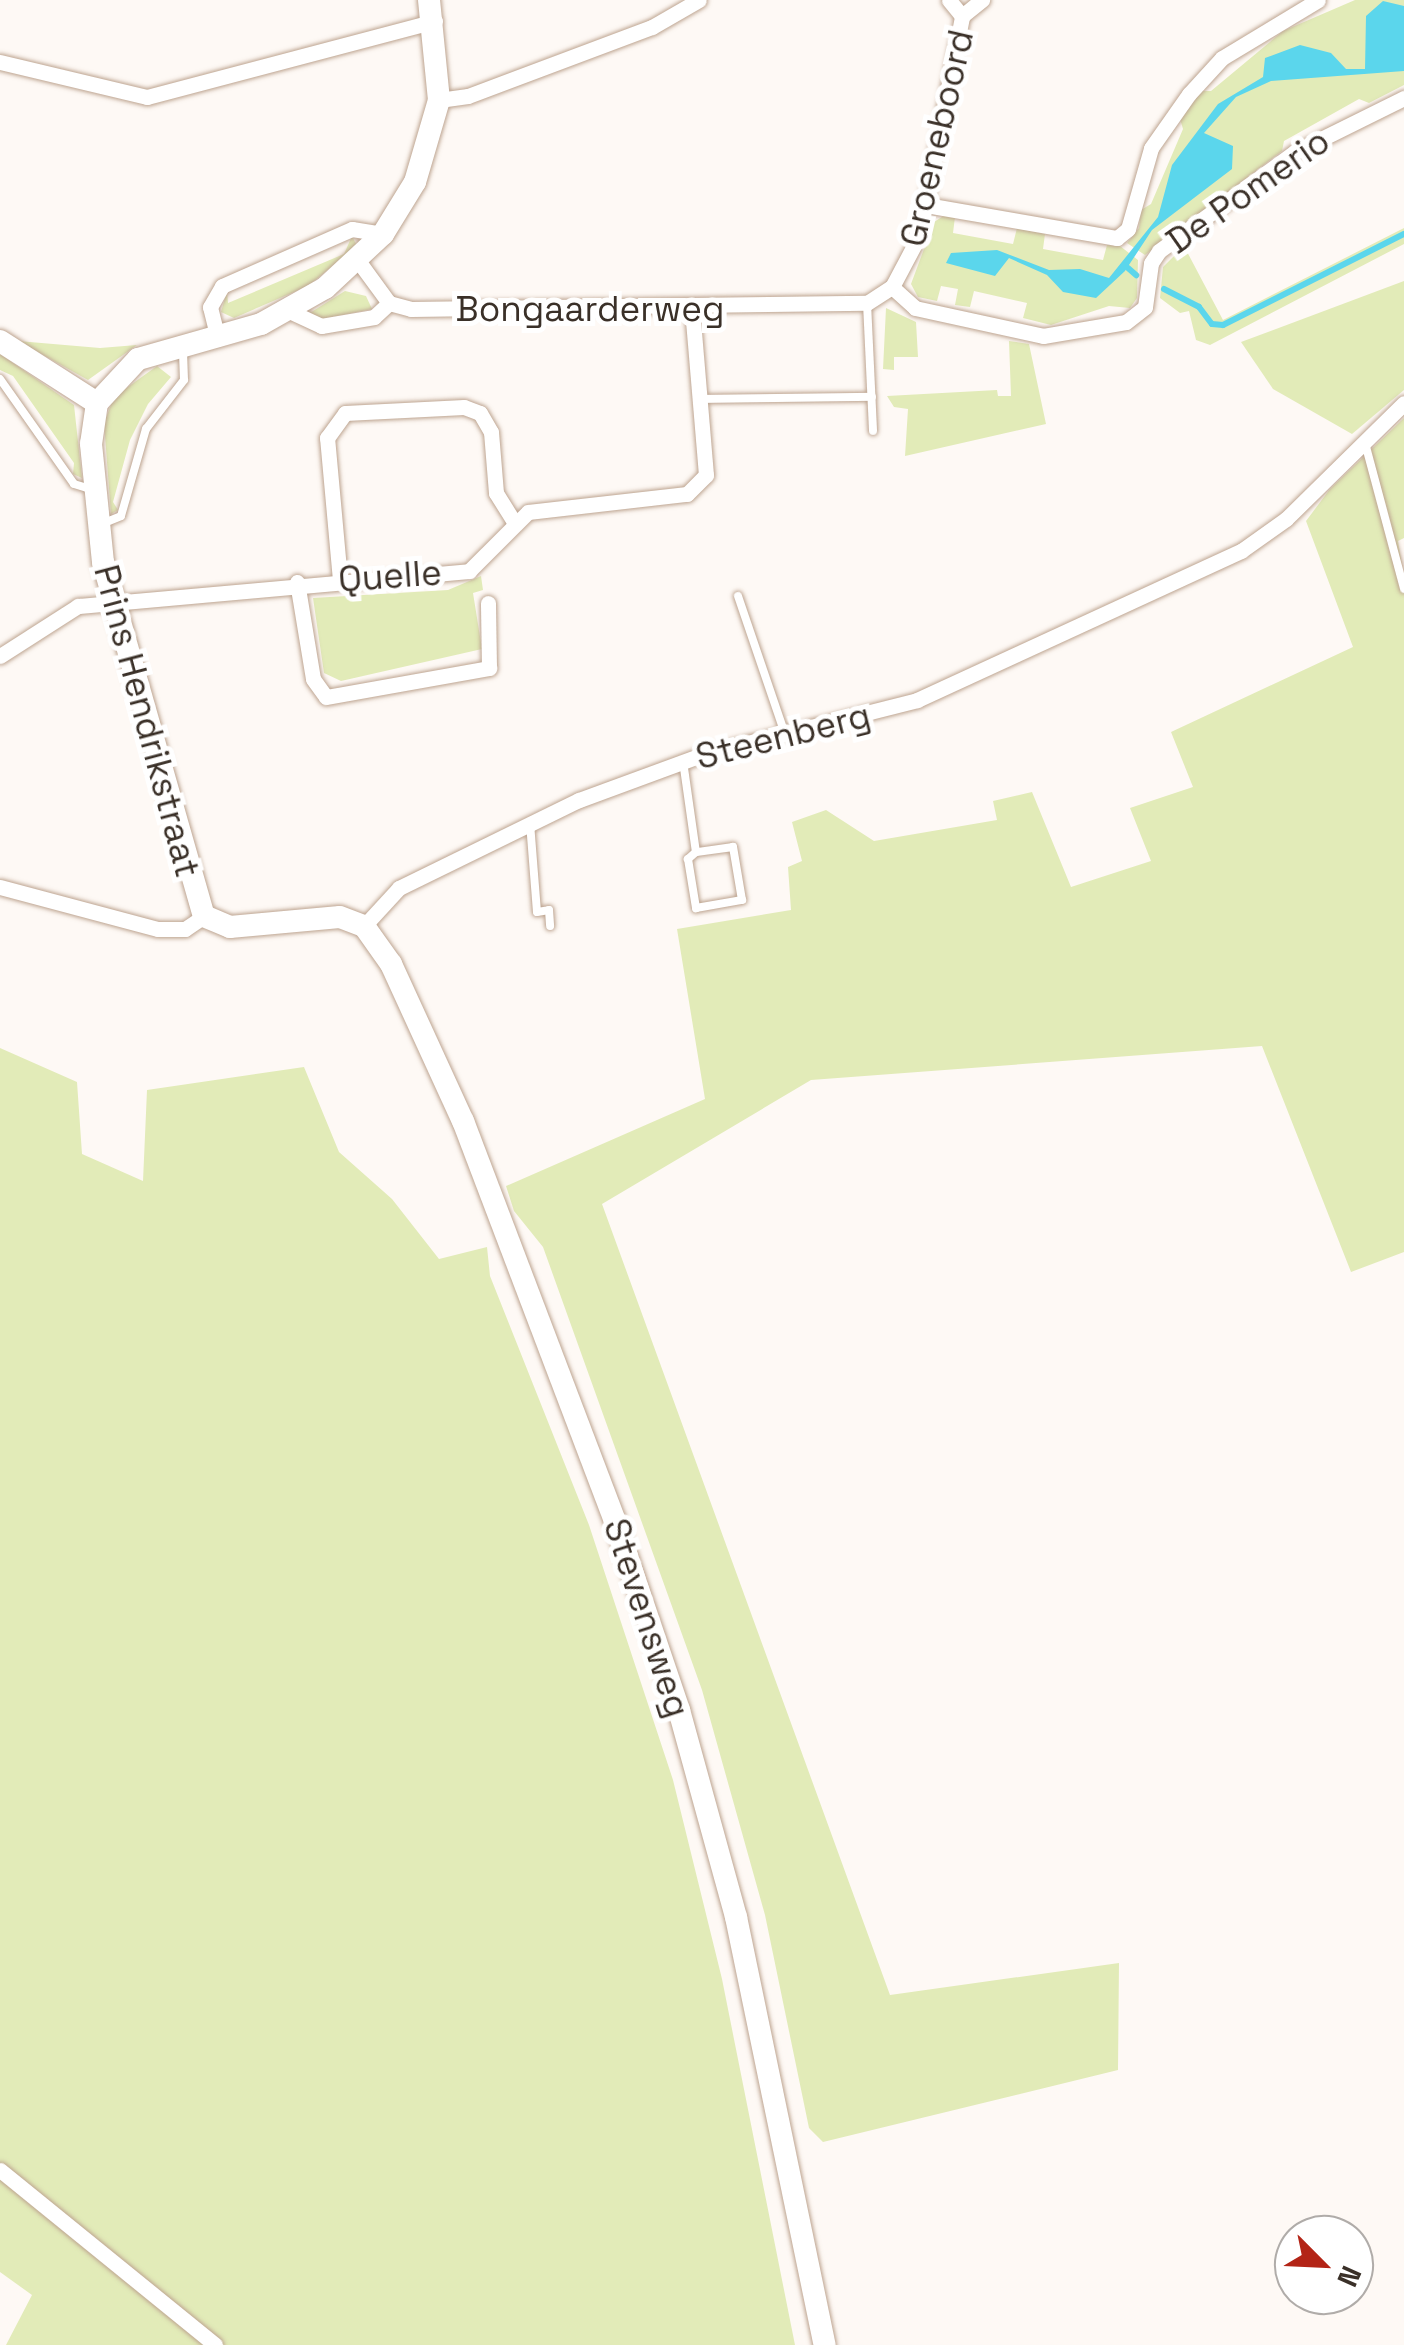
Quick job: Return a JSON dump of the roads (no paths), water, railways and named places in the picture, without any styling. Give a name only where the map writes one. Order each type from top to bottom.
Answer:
[{"type":"street","points":[[439,100],[468,96],[652,27],[699,0]]},
{"type":"street","points":[[949,0],[962,16]]},
{"type":"street","name":"Groeneboord","points":[[844,307],[867,303],[892,287],[908,264],[926,205],[962,16],[982,0]]},
{"type":"street","name":"De Pomerio","points":[[926,205],[1118,238],[1128,229],[1151,148],[1189,94],[1222,58],[1318,0]]},
{"type":"street","points":[[0,62],[147,97],[432,11],[439,100],[416,182],[383,234],[358,262],[287,310],[218,339],[138,359],[116,376],[97,404],[0,341]]},
{"type":"street","name":"De Pomerio","points":[[892,287],[925,311],[1066,336],[1136,317],[1147,302],[1150,263],[1280,161],[1404,98]]},
{"type":"street","points":[[218,339],[210,308],[222,286],[352,229],[383,234]]},
{"type":"street","points":[[287,310],[321,326],[374,317],[389,304],[358,262]]},
{"type":"street","name":"Bongaarderweg","points":[[389,304],[411,309],[844,307]]},
{"type":"street","points":[[340,580],[327,438],[345,413],[464,406],[480,413],[491,432],[496,493],[513,520],[528,512],[687,494],[700,486],[706,474],[692,309]]},
{"type":"street","name":"Steenberg","points":[[364,926],[400,888],[530,823],[683,760],[917,700],[1241,551],[1286,520],[1404,403]]},
{"type":"street","name":"Prins Hendrikstraat","points":[[97,404],[96,490],[111,600],[204,916]]},
{"type":"street","name":"Quelle","points":[[0,656],[78,606],[111,600],[469,571],[494,552],[513,520]]},
{"type":"street","points":[[297,582],[313,679],[326,696],[489,668],[488,603]]},
{"type":"street","points":[[0,887],[144,927],[185,929],[204,916],[230,927],[340,916],[364,926]]},
{"type":"street","name":"Stevensweg","points":[[364,926],[385,952],[463,1120],[615,1520],[679,1710],[736,1918],[825,2345]]},
{"type":"street","points":[[0,2170],[215,2345]]},
{"type":"lane","points":[[867,303],[874,432]]},
{"type":"lane","name":"Prins Hendrikstraat","points":[[99,523],[120,516],[146,430],[184,380],[183,346]]},
{"type":"lane","points":[[0,379],[74,484],[96,490]]},
{"type":"lane","points":[[700,399],[872,398]]},
{"type":"lane","points":[[1364,439],[1404,589]]},
{"type":"lane","points":[[738,596],[785,734]]},
{"type":"lane","points":[[683,760],[696,852]]},
{"type":"lane","points":[[530,823],[537,912],[549,910],[550,926]]},
{"type":"lane","points":[[733,846],[742,900],[696,908],[688,859],[696,852],[733,846]]},
{"type":"water","points":[[1383,1],[1404,6],[1404,71],[1271,81],[1236,97],[1204,133],[1233,146],[1232,169],[1152,230],[1125,271],[1096,298],[1063,292],[1047,275],[1009,258],[995,276],[946,263],[951,253],[997,250],[1049,270],[1080,269],[1109,278],[1158,217],[1172,165],[1218,104],[1263,77],[1265,58],[1300,45],[1331,53],[1346,69],[1365,69],[1366,16]]},
{"type":"waterway","points":[[1164,289],[1199,307],[1212,324],[1223,325],[1404,234]]},
{"type":"waterway","points":[[1128,268],[1136,275]]}]
